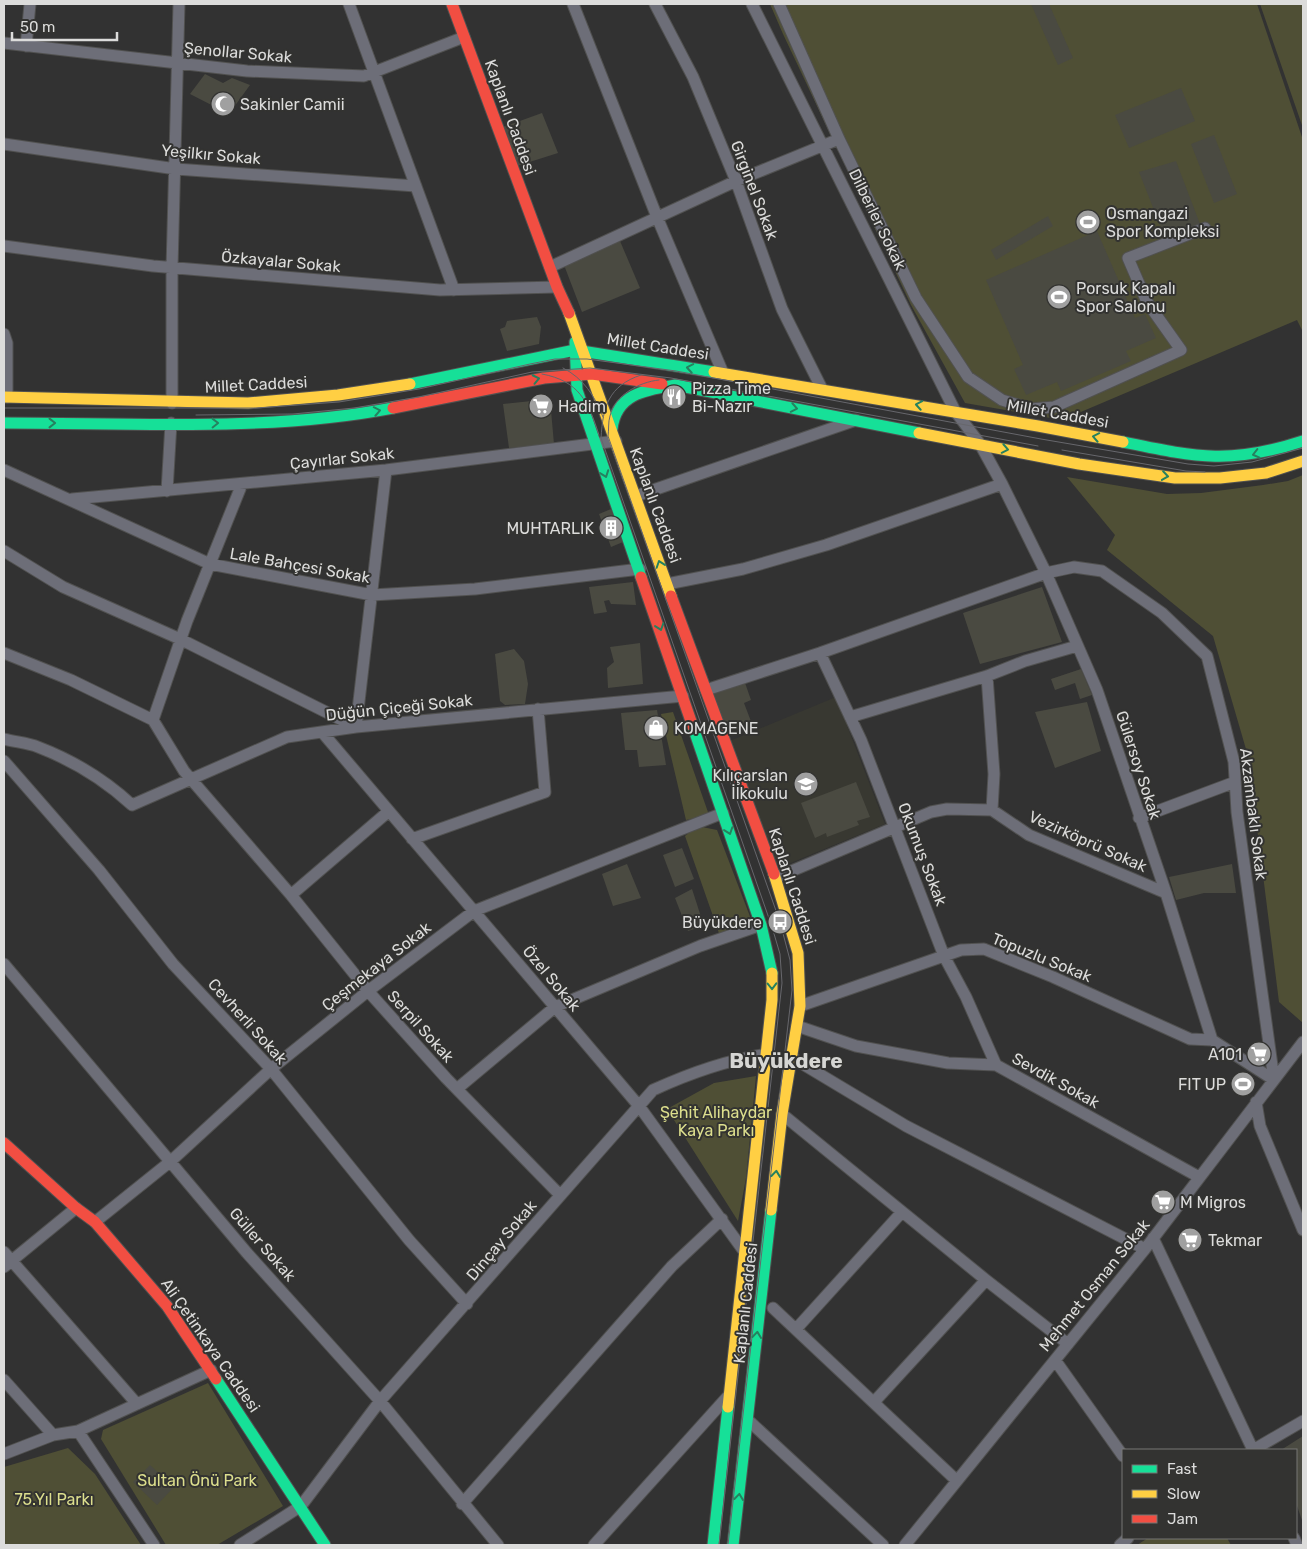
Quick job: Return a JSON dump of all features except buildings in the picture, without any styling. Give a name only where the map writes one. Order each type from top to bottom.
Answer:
[{"type":"main road","name":"Kaplanlı Caddesi","points":[[453,4],[557,287],[575,325],[580,351],[592,374],[667,584],[776,878],[798,953],[800,1006],[782,1114],[733,1545]]},
{"type":"main road","name":"Kaplanlı Caddesi","points":[[580,351],[576,374],[577,390],[761,925],[772,966],[772,1000],[767,1054],[713,1545]]},
{"type":"main road","name":"Millet Caddesi","points":[[6,397],[172,403],[248,403],[338,395],[416,383],[534,356],[580,351],[822,389],[1219,459],[1246,457],[1303,441]]},
{"type":"main road","points":[[4,423],[269,423],[356,415],[544,378],[592,374],[676,385],[1079,464],[1175,478],[1220,478],[1266,472],[1303,461]]},
{"type":"main road","points":[[612,429],[614,413],[628,400],[640,392],[676,385]]},
{"type":"main road","name":"Ali Çetinkaya Caddesi","points":[[4,1143],[76,1208],[95,1222],[166,1306],[211,1370],[325,1545]]},
{"type":"street","points":[[26,46],[30,4]]},
{"type":"street","points":[[172,403],[172,268],[179,4]]},
{"type":"street","points":[[349,4],[454,290]]},
{"type":"street","points":[[573,4],[657,217],[723,373]]},
{"type":"street","name":"Girginel Sokak","points":[[655,4],[693,76],[736,181],[782,309],[822,389]]},
{"type":"street","name":"Dilberler Sokak","points":[[752,4],[955,412],[980,444]]},
{"type":"street","points":[[780,4],[839,139],[916,298],[968,377],[1002,400],[1031,409],[1054,407],[1181,350],[1147,302],[1128,258],[1205,228]]},
{"type":"street","name":"Şenollar Sokak","points":[[4,43],[247,71],[364,76],[464,37]]},
{"type":"street","points":[[550,267],[736,181],[839,139]]},
{"type":"street","name":"Yeşilkır Sokak","points":[[4,144],[176,169],[416,186]]},
{"type":"street","name":"Özkayalar Sokak","points":[[4,246],[172,268],[297,280],[454,290],[557,287]]},
{"type":"street","points":[[4,334],[7,343],[6,397]]},
{"type":"street","points":[[636,496],[857,420]]},
{"type":"street","points":[[167,491],[171,423]]},
{"type":"street","name":"Çayırlar Sokak","points":[[70,499],[386,470],[616,441]]},
{"type":"street","name":"Gülersoy Sokak","points":[[980,444],[1046,573],[1097,690],[1166,893],[1212,1040]]},
{"type":"street","name":"Lale Bahçesi Sokak","points":[[4,470],[210,564],[372,595],[475,589],[640,569]]},
{"type":"street","points":[[4,551],[63,587],[180,639],[356,727],[386,470]]},
{"type":"street","points":[[4,653],[71,680],[153,720],[180,639],[242,484]]},
{"type":"street","points":[[667,584],[742,569],[826,545],[1002,484]]},
{"type":"street","name":"Akzambaklı Sokak","points":[[706,690],[820,653],[1046,573],[1074,567],[1102,571],[1162,612],[1207,656],[1234,762],[1235,782],[1274,1080]]},
{"type":"street","points":[[850,716],[987,676],[1025,660],[1077,646]]},
{"type":"street","name":"Okumuş Sokak","points":[[820,653],[850,716],[895,826],[944,956],[966,996],[996,1066]]},
{"type":"street","points":[[776,878],[931,812],[947,809],[992,810],[994,774],[987,676]]},
{"type":"street","name":"Düğün Çiçeği Sokak","points":[[4,739],[38,747],[82,769],[115,789],[132,805],[287,738],[356,727],[683,696]]},
{"type":"street","points":[[412,839],[545,792],[538,709]]},
{"type":"street","name":"Serpil Sokak","points":[[153,720],[191,778],[291,895],[368,991],[446,1078],[458,1088],[560,1195]]},
{"type":"street","name":"Özel Sokak","points":[[322,732],[639,1106],[746,1254]]},
{"type":"street","name":"Cevherli Sokak","points":[[4,761],[99,870],[173,964],[270,1069],[409,1240],[467,1304]]},
{"type":"street","points":[[1139,818],[1235,782]]},
{"type":"street","name":"Vezirköprü Sokak","points":[[992,810],[1029,835],[1166,893]]},
{"type":"street","points":[[291,895],[389,811]]},
{"type":"street","name":"Çeşmekaya Sokak","points":[[95,1222],[171,1161],[270,1069],[368,991],[474,911],[723,813]]},
{"type":"street","points":[[458,1088],[555,1007],[700,946],[761,925]]},
{"type":"street","name":"Topuzlu Sokak","points":[[800,1006],[962,950],[984,949],[1053,977],[1190,1040],[1212,1040]]},
{"type":"street","name":"Güller Sokak","points":[[4,964],[247,1253],[380,1401],[462,1504],[498,1545]]},
{"type":"street","name":"Sevdik Sokak","points":[[797,1026],[856,1046],[948,1063],[996,1066],[1199,1177]]},
{"type":"street","points":[[1212,1040],[1274,1080]]},
{"type":"street","name":"Mehmet Osman Sokak","points":[[905,1545],[1145,1249],[1303,1042]]},
{"type":"street","name":"Dinçay Sokak","points":[[301,1506],[380,1401],[653,1090],[693,1072],[744,1057],[767,1054]]},
{"type":"street","points":[[791,1058],[906,1126],[1145,1249]]},
{"type":"street","points":[[1256,1102],[1260,1126],[1303,1230]]},
{"type":"street","points":[[782,1114],[986,1280],[1068,1344]]},
{"type":"street","points":[[76,1208],[6,1260],[137,1404]]},
{"type":"street","points":[[797,1328],[902,1212]]},
{"type":"street","points":[[462,1504],[672,1266],[722,1219]]},
{"type":"street","points":[[1153,1238],[1253,1449]]},
{"type":"street","points":[[874,1402],[986,1280]]},
{"type":"street","points":[[773,1308],[797,1328],[956,1480]]},
{"type":"street","points":[[1055,1360],[1122,1455]]},
{"type":"street","points":[[4,1454],[53,1435],[78,1431],[211,1370]]},
{"type":"street","points":[[4,1380],[53,1435]]},
{"type":"street","points":[[594,1545],[729,1395]]},
{"type":"street","points":[[748,1420],[882,1545]]},
{"type":"street","points":[[1255,1449],[1303,1420]]},
{"type":"street","points":[[78,1431],[154,1545]]},
{"type":"street","points":[[240,1545],[301,1506]]},
{"type":"shaded area","name":"Kılıçarslan İlkokulu","points":[[836,697],[885,824],[776,869],[725,743]]},
{"type":"green space","name":"Osmangazi Spor Kompleksi","points":[[770,4],[1257,4],[1303,140],[1303,332],[1297,320],[1062,420],[965,403],[911,305]]},
{"type":"green space","points":[[1260,4],[1303,4],[1303,128]]},
{"type":"green space","points":[[1303,475],[1303,1023],[1279,1002],[1248,756],[1213,636],[1107,550],[1115,535],[1067,477],[1167,494],[1201,493],[1263,485],[1288,481]]},
{"type":"green space","points":[[673,712],[709,815],[686,820],[661,714]]},
{"type":"green space","points":[[697,826],[717,830],[754,927],[721,939],[685,836]]},
{"type":"green space","name":"Şehit Alihaydar Kaya Parkı","points":[[756,1076],[746,1178],[738,1221],[667,1109],[714,1083]]},
{"type":"green space","name":"Sultan Önü Park","points":[[208,1383],[283,1506],[217,1545],[166,1545],[101,1439],[103,1430]]},
{"type":"green space","name":"75.Yıl Parkı","points":[[68,1448],[95,1474],[141,1545],[4,1545],[4,1467]]},
{"type":"green space","points":[[1146,1539],[1228,1539],[1231,1545],[1137,1545]]},
{"type":"tram line","points":[[4,408],[256,408],[339,402],[419,389],[555,359],[587,359],[676,371],[1041,439],[1188,464],[1214,466],[1252,462],[1303,448]]},
{"type":"tram line","points":[[563,368],[577,377],[588,388],[603,417]]},
{"type":"tram line","points":[[196,415],[293,414],[354,408],[419,397],[532,372],[590,368],[671,378],[1038,446]]},
{"type":"tram line","points":[[542,374],[565,382],[580,394],[591,412],[599,435]]},
{"type":"tram line","points":[[641,375],[621,385],[609,399],[603,417],[601,438],[772,927],[780,954],[782,983],[719,1545]]},
{"type":"tram line","points":[[659,380],[636,387],[622,396],[609,418],[608,436],[780,922],[790,960],[792,990],[728,1545]]},
{"type":"tram line","points":[[1062,450],[1186,471],[1205,472]]},
{"type":"traffic: fast","points":[[575,342],[577,390],[641,577]]},
{"type":"traffic: fast","points":[[410,384],[575,350],[714,372]]},
{"type":"traffic: fast","points":[[612,429],[619,408],[626,401],[643,392],[675,385],[919,433]]},
{"type":"traffic: fast","points":[[4,423],[150,425],[248,423],[346,416],[393,408]]},
{"type":"traffic: fast","points":[[1123,442],[1193,455],[1233,456],[1277,449],[1303,441]]},
{"type":"traffic: fast","points":[[693,727],[761,925],[772,973]]},
{"type":"traffic: fast","points":[[733,1545],[771,1210]]},
{"type":"traffic: fast","points":[[216,1379],[325,1545]]},
{"type":"traffic: fast","points":[[713,1545],[728,1407]]},
{"type":"traffic: slow","points":[[569,313],[671,596]]},
{"type":"traffic: slow","points":[[714,372],[1123,442]]},
{"type":"traffic: slow","points":[[4,397],[248,403],[338,395],[410,384]]},
{"type":"traffic: slow","points":[[919,433],[1079,464],[1175,478],[1220,478],[1266,473],[1303,461]]},
{"type":"traffic: slow","points":[[771,1210],[782,1114],[800,1006],[798,953],[774,874]]},
{"type":"traffic: slow","points":[[728,1407],[772,1000],[772,973]]},
{"type":"traffic: jam","points":[[452,4],[557,287],[569,313]]},
{"type":"traffic: jam","points":[[393,408],[544,378],[592,374],[662,384]]},
{"type":"traffic: jam","points":[[641,577],[693,727]]},
{"type":"traffic: jam","points":[[671,596],[774,874]]},
{"type":"traffic: jam","points":[[4,1143],[76,1208],[95,1222],[167,1306],[216,1379]]},
{"type":"place","name":"Sakinler Camii","points":[[223,104]]},
{"type":"place","name":"Osmangazi Spor Kompleksi","points":[[1088,222]]},
{"type":"place","name":"Porsuk Kapalı Spor Salonu","points":[[1059,297]]},
{"type":"place","name":"Pizza Time Bi-Nazır","points":[[674,397]]},
{"type":"place","name":"Hadim","points":[[541,406]]},
{"type":"place","name":"MUHTARLIK","points":[[611,528]]},
{"type":"place","name":"KOMAGENE","points":[[656,728]]},
{"type":"place","name":"Kılıçarslan İlkokulu","points":[[806,784]]},
{"type":"place","name":"Büyükdere","points":[[780,922]]},
{"type":"place","name":"A101","points":[[1259,1054]]},
{"type":"place","name":"FIT UP","points":[[1243,1084]]},
{"type":"place","name":"M Migros","points":[[1163,1202]]},
{"type":"place","name":"Tekmar","points":[[1190,1240]]},
{"type":"district","name":"Büyükdere","points":[[786,1061]]}]
